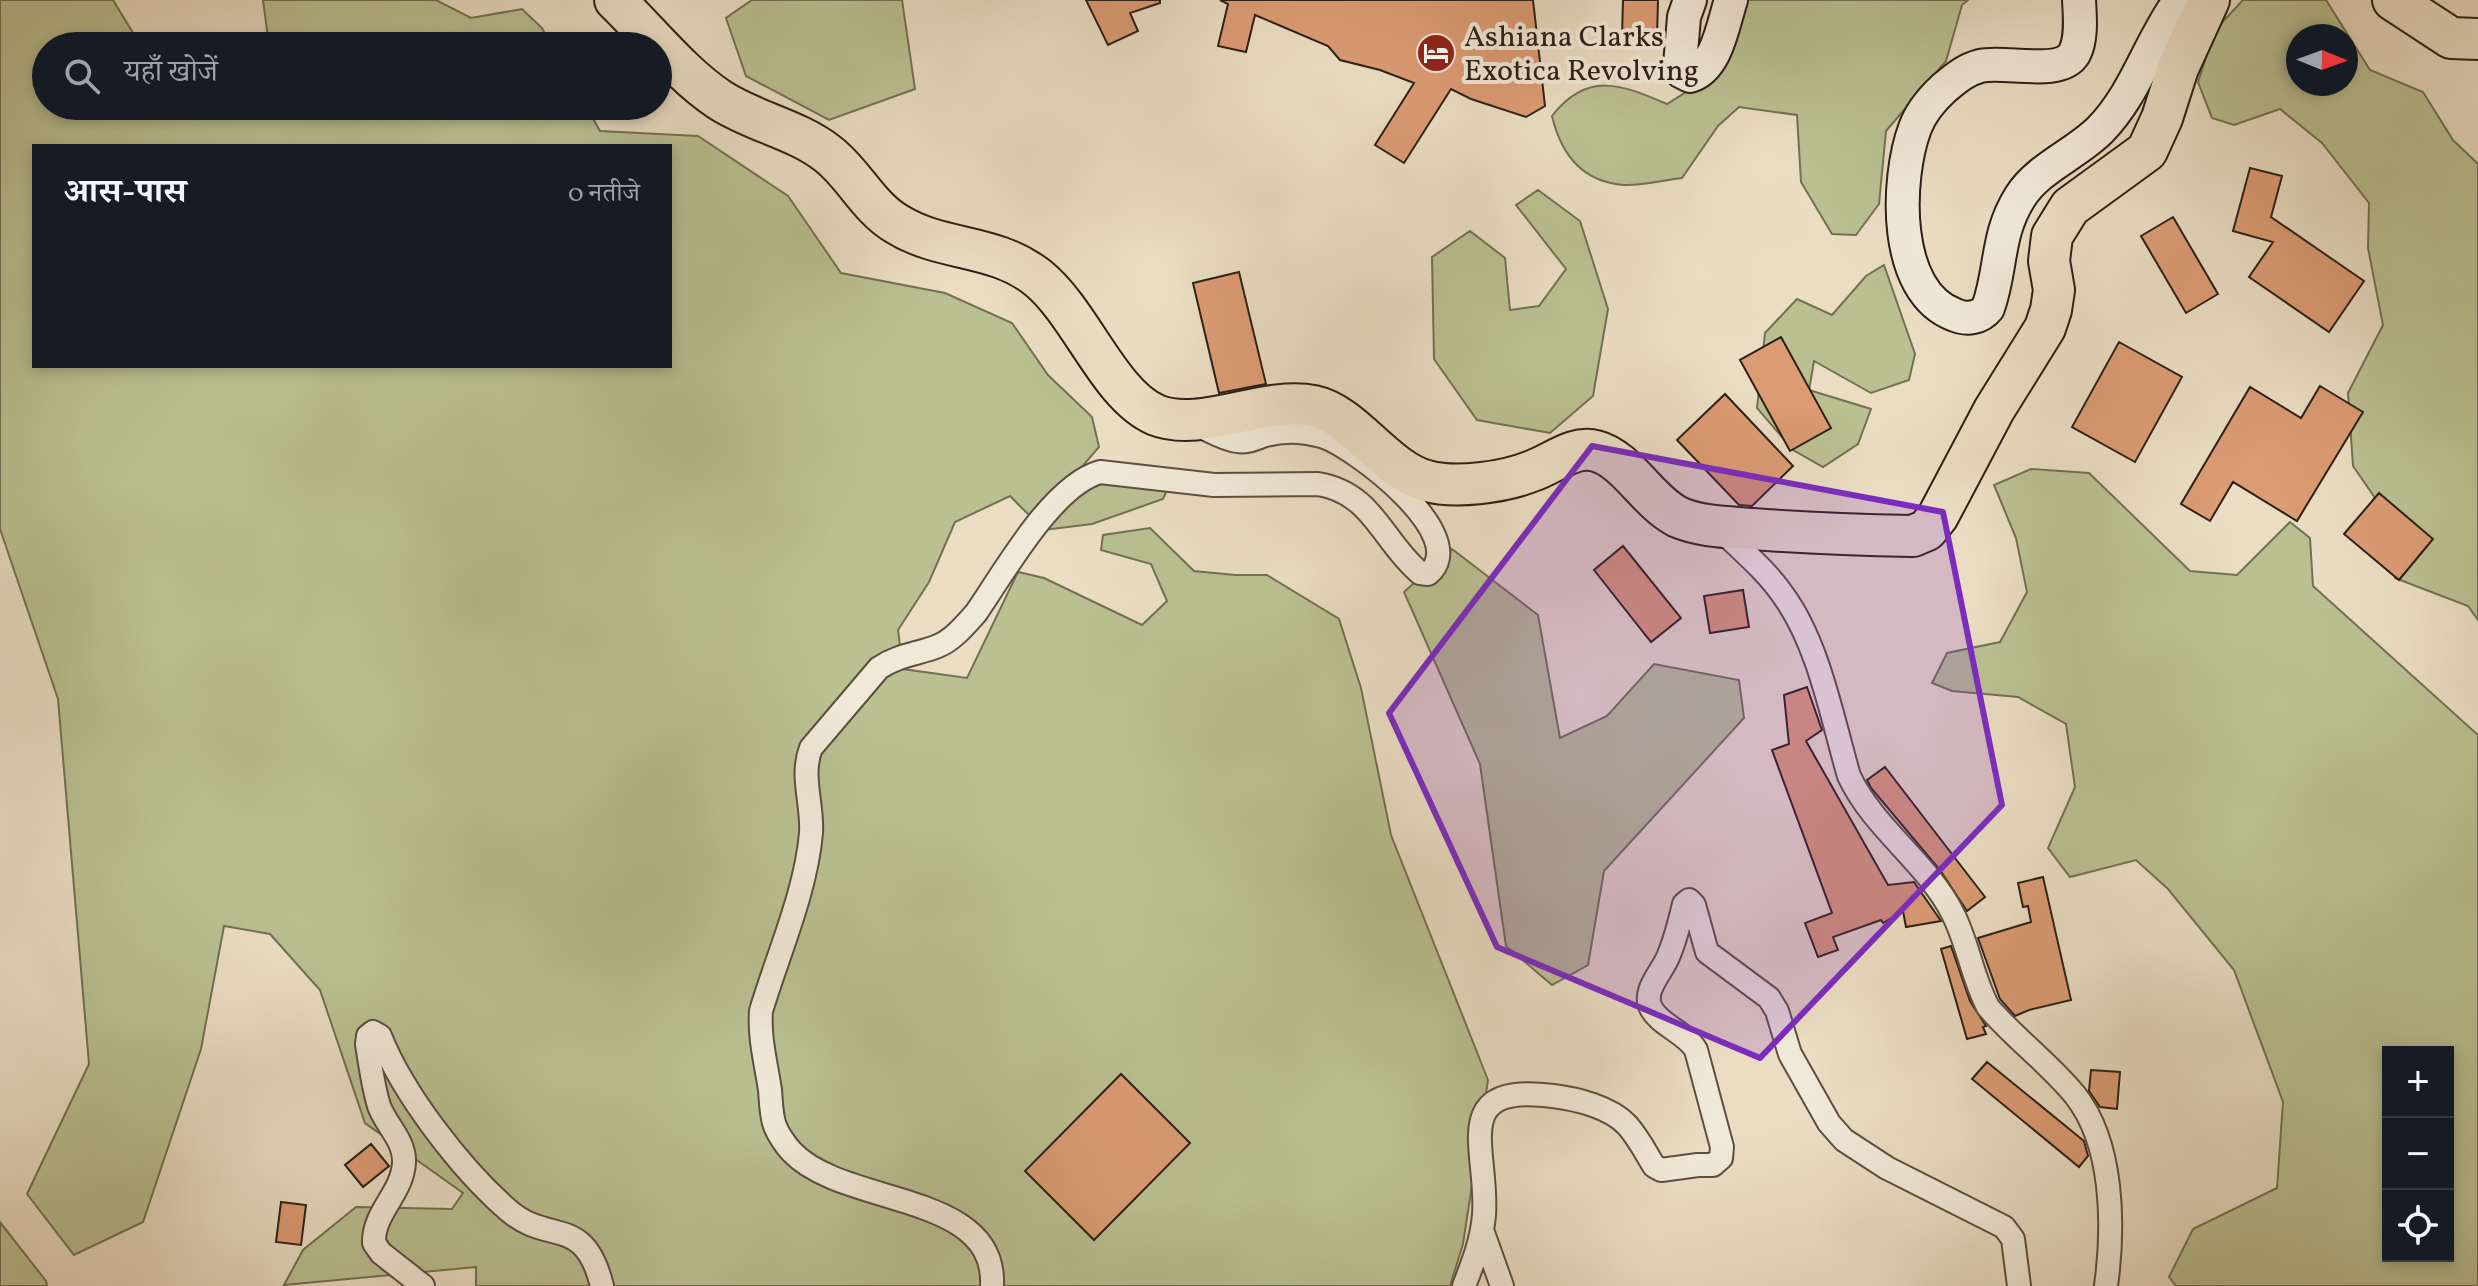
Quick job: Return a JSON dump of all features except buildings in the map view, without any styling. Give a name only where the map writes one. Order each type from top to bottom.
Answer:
[{"type":"highway","points":[[615,0],[647,32]]},
{"type":"highway","points":[[672,57],[723,103],[811,141],[833,158],[869,201],[895,223],[919,235],[1006,257],[1038,278],[1064,304],[1125,393],[1156,415],[1189,421],[1292,404],[1326,409],[1401,468],[1423,481],[1444,484],[1501,480],[1532,472],[1574,451],[1593,450],[1610,456],[1666,510],[1683,519],[1718,526],[1805,533],[1913,536],[1927,530],[1938,516],[1994,410],[2045,328],[2054,290],[2049,261],[2052,236],[2070,207],[2147,151],[2162,118],[2178,68],[2209,0]]},
{"type":"highway","points":[[2393,0],[2451,38],[2478,39]]},
{"type":"street","points":[[1690,0],[1684,17],[1680,65],[1682,72],[1690,76],[1699,72],[1713,54],[1731,0]]},
{"type":"street","points":[[2079,0],[2077,43],[2068,61],[2048,67],[1996,64],[1961,73],[1932,98],[1916,125],[1908,153],[1904,195],[1907,254],[1915,277],[1933,302],[1948,312],[1970,318],[1983,314],[1988,308],[2000,243],[2022,194],[2051,167],[2098,132],[2119,108],[2180,0]]},
{"type":"street","points":[[992,1286],[988,1261],[972,1232],[946,1215],[858,1189],[823,1174],[791,1152],[775,1125],[760,1031],[761,1011],[806,863],[811,831],[805,770],[807,758],[811,748],[879,668],[894,658],[941,645],[961,629],[976,613],[1060,496],[1084,477],[1100,472],[1214,485],[1318,484],[1334,487],[1351,494],[1365,508],[1420,573],[1428,574],[1435,568],[1437,558],[1432,528],[1413,501],[1341,445],[1323,436],[1295,431],[1238,441],[1189,421]]},
{"type":"street","points":[[1718,526],[1782,593],[1799,620],[1810,645],[1857,794],[1934,886],[1953,914],[1988,1007],[2074,1094],[2087,1113],[2104,1157],[2108,1183],[2106,1286]]},
{"type":"street","points":[[1464,1286],[1482,1230],[1484,1197],[1479,1122],[1487,1107],[1504,1098],[1530,1093],[1557,1096],[1608,1112],[1628,1127],[1654,1166],[1661,1170],[1713,1165],[1721,1158],[1722,1147],[1696,1050],[1691,1041],[1652,1011],[1648,999],[1668,957],[1684,904],[1689,900],[1694,905],[1707,952],[1769,998],[1777,1011],[1790,1054],[1829,1123],[1844,1140],[1887,1168],[2004,1227],[2013,1239],[2019,1286]]},
{"type":"street","points":[[423,1286],[381,1253],[374,1243],[377,1221],[397,1188],[404,1153],[379,1105],[367,1044],[368,1036],[373,1032],[380,1036],[389,1059],[412,1098],[464,1163],[517,1217],[581,1242],[591,1253],[602,1286]]},
{"type":"street","points":[[1482,1230],[1502,1286]]},
{"type":"highlighted area","points":[[1592,446],[1943,512],[2002,805],[1760,1058],[1497,947],[1389,713]]},
{"type":"green space","points":[[0,0],[113,0],[132,32],[32,32],[32,120],[594,120],[600,131],[698,136],[788,196],[841,273],[945,293],[1012,323],[1048,375],[1092,417],[1099,447],[1068,483],[1119,474],[1169,486],[1163,499],[1092,524],[1044,530],[1010,496],[955,522],[929,582],[898,630],[903,669],[967,678],[1018,572],[1044,578],[1142,625],[1167,601],[1151,564],[1101,550],[1103,535],[1150,528],[1194,571],[1267,575],[1339,619],[1361,688],[1391,835],[1488,1080],[1463,1244],[1450,1286],[476,1286],[476,1267],[284,1285],[303,1250],[356,1207],[452,1209],[463,1193],[365,1123],[320,990],[270,934],[224,926],[201,1049],[143,1222],[74,1255],[27,1194],[89,1064],[58,699],[0,529]]},
{"type":"green space","points":[[263,0],[436,0],[471,18],[522,9],[544,32],[267,32]]},
{"type":"green space","points":[[752,0],[902,0],[915,89],[829,120],[746,76],[726,18]]},
{"type":"green space","points":[[1746,0],[1968,0],[1962,5],[1946,61],[1886,131],[1879,204],[1856,235],[1832,234],[1801,182],[1797,115],[1739,107],[1718,126],[1682,178],[1646,184],[1624,185],[1596,178],[1576,164],[1561,142],[1552,116],[1578,92],[1592,87],[1620,87],[1667,104],[1697,85],[1725,31]]},
{"type":"green space","points":[[2243,0],[2326,0],[2341,24],[2286,24],[2286,96],[2358,96],[2358,51],[2370,70],[2423,92],[2453,140],[2478,164],[2478,620],[2468,606],[2395,578],[2393,524],[2353,466],[2348,393],[2383,325],[2368,248],[2369,203],[2322,143],[2280,109],[2234,125],[2212,118],[2198,82],[2215,30]]},
{"type":"green space","points":[[1538,190],[1580,221],[1608,309],[1593,396],[1550,433],[1477,420],[1434,359],[1432,257],[1470,231],[1505,258],[1510,310],[1539,306],[1566,269],[1516,205]]},
{"type":"green space","points":[[1884,265],[1915,354],[1909,380],[1871,393],[1814,361],[1809,390],[1871,409],[1858,444],[1823,467],[1793,450],[1757,408],[1765,333],[1797,299],[1832,315],[1866,276]]},
{"type":"green space","points":[[2031,469],[2089,473],[2190,571],[2237,575],[2290,522],[2310,538],[2313,586],[2478,735],[2478,1286],[2176,1286],[2169,1277],[2193,1229],[2277,1188],[2283,1102],[2234,970],[2168,889],[2136,860],[2070,877],[2048,848],[2075,787],[2066,724],[2018,697],[1952,691],[1932,683],[1947,653],[2000,642],[2027,592],[2016,538],[1994,485]]},
{"type":"green space","points":[[1452,549],[1538,615],[1560,738],[1607,716],[1654,664],[1739,680],[1744,718],[1604,871],[1588,965],[1552,985],[1506,946],[1480,764],[1404,592]]},
{"type":"green space","points":[[0,1222],[46,1281],[47,1286],[0,1286]]},
{"type":"place","name":"Ashiana Clarks Exotica Revolving","points":[[1436,53]]}]
